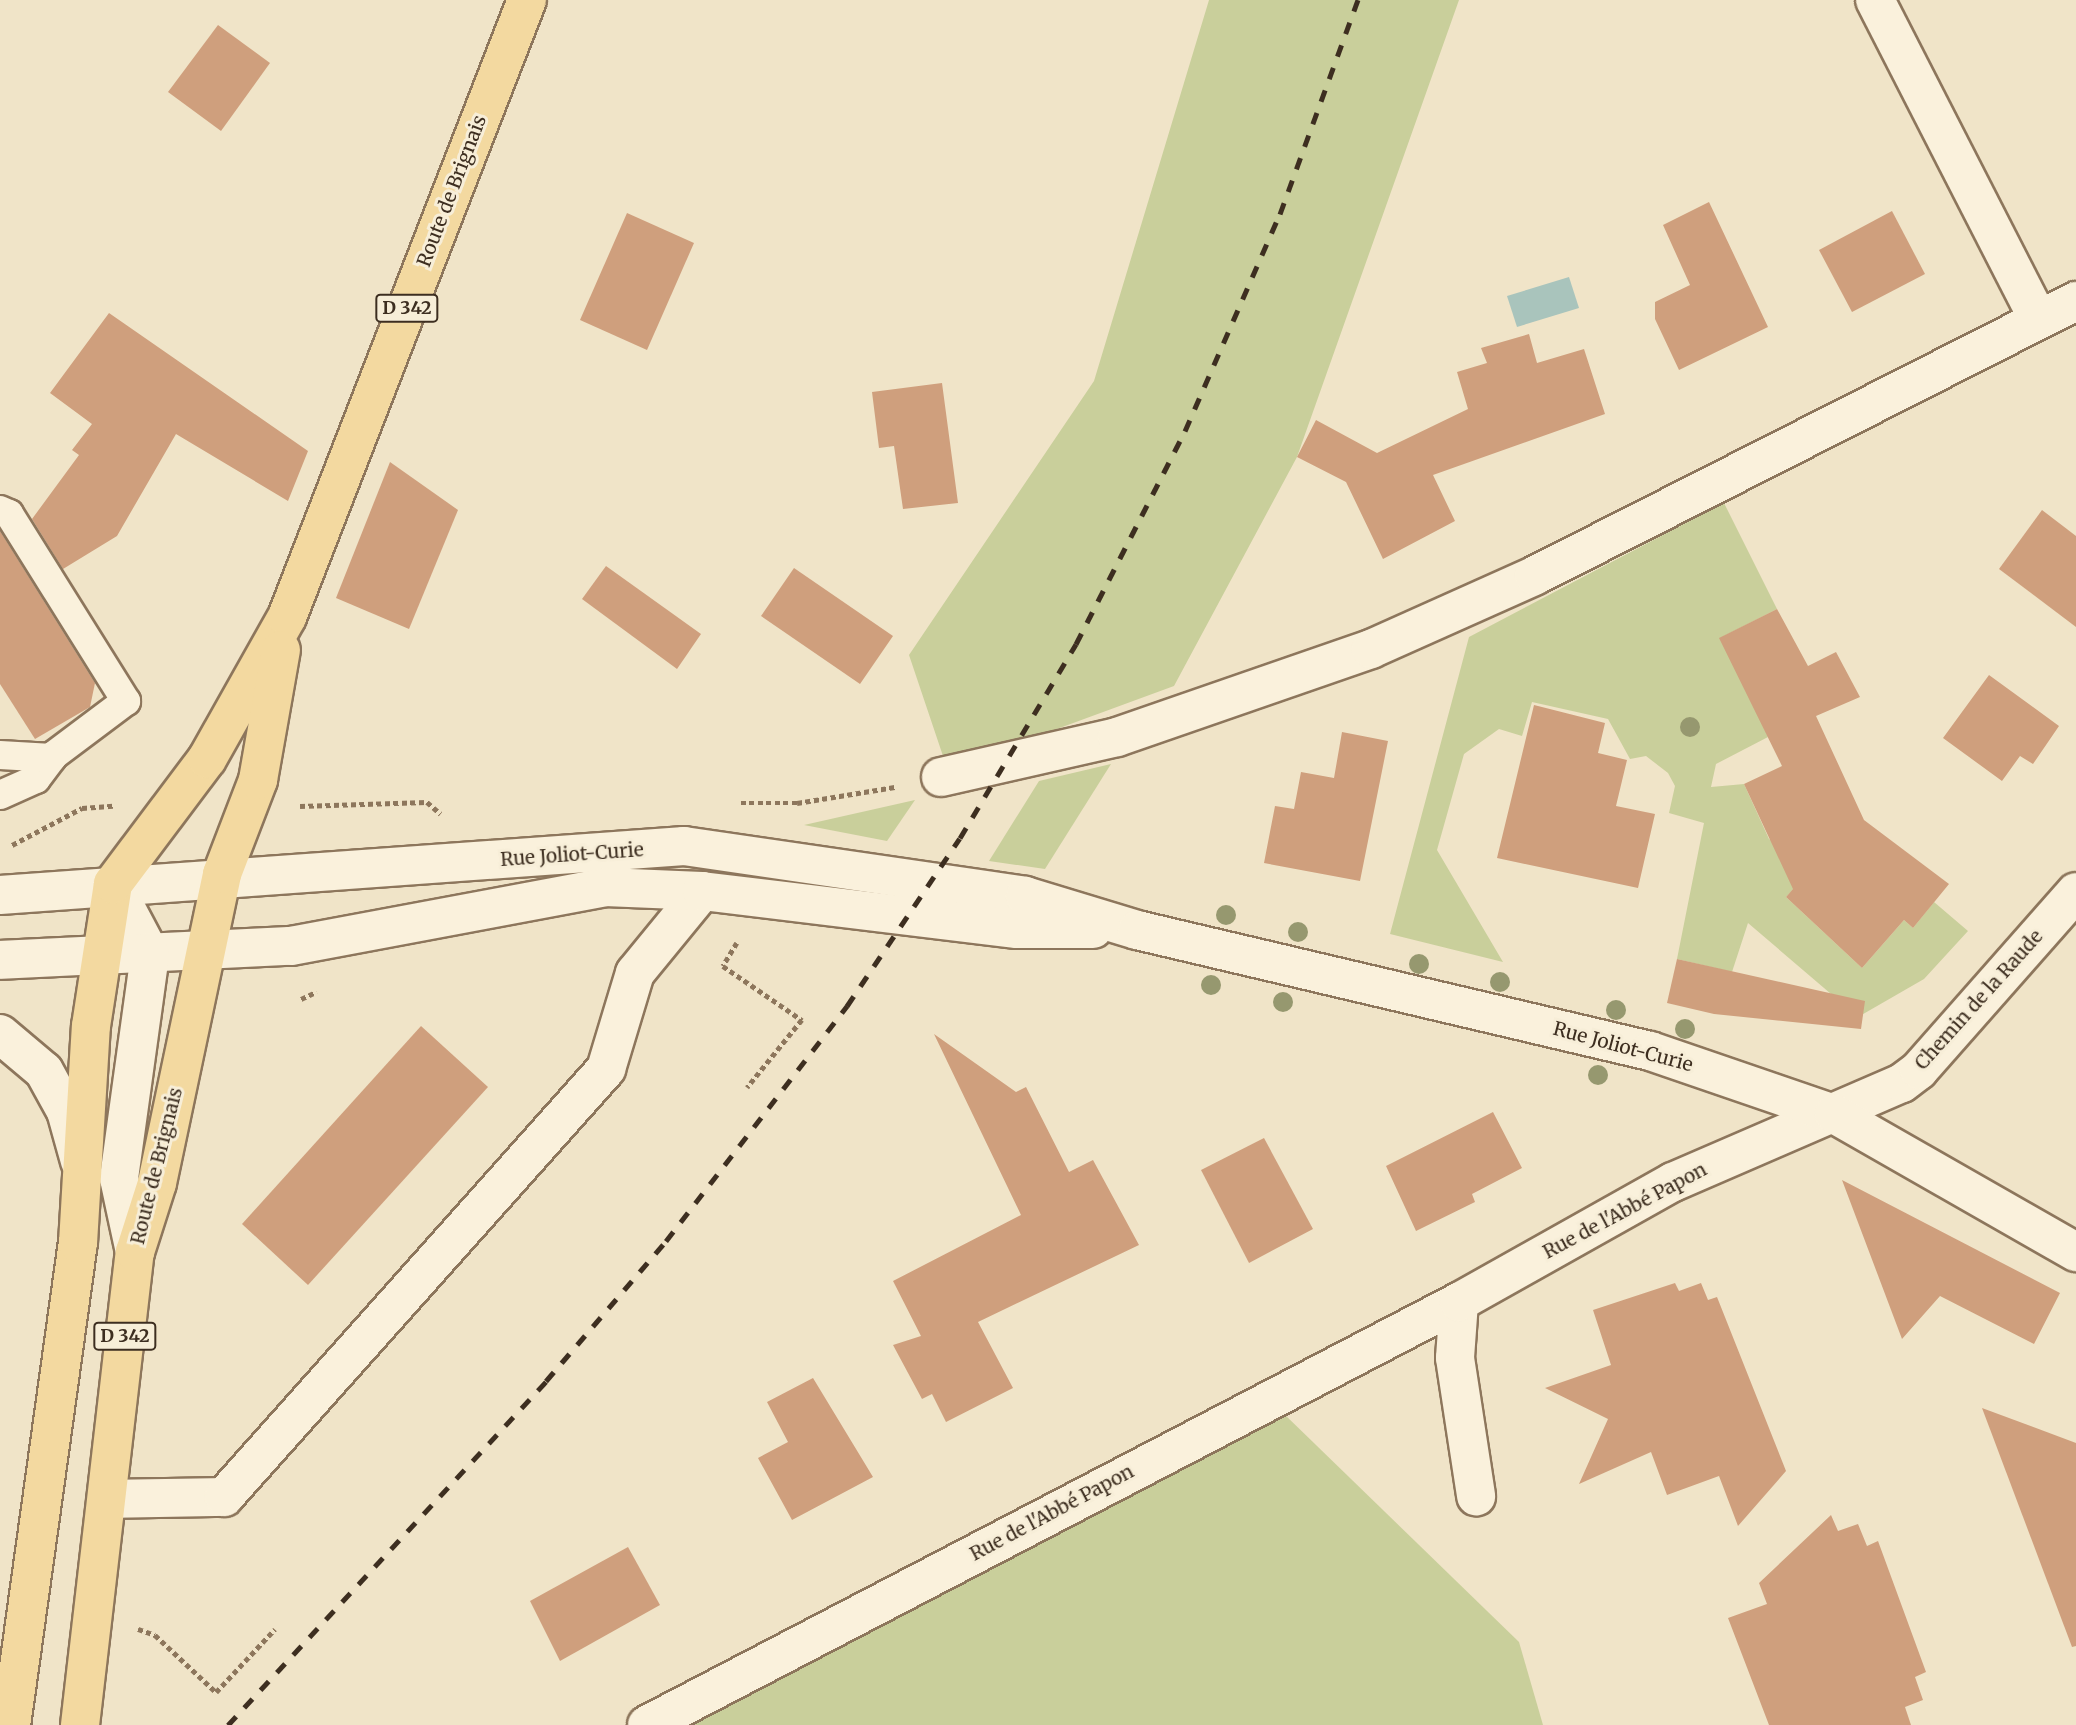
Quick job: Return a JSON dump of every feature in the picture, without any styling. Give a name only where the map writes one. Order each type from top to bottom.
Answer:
[{"type":"main road","name":"Route de Brignais","points":[[11,1725],[83,1173],[99,956],[113,884],[207,759],[287,617],[527,0]]},
{"type":"main road","name":"Route de Brignais","points":[[80,1725],[135,1252],[157,1183],[222,874],[258,780],[287,617]]},
{"type":"street","points":[[1875,0],[2038,319]]},
{"type":"street","points":[[941,777],[1117,737],[1371,649],[1534,576],[2076,301]]},
{"type":"street","name":"Rue Joliot-Curie","points":[[0,895],[222,874],[684,846],[1025,896],[1137,930],[1650,1051],[1834,1114],[2076,1252]]},
{"type":"street","points":[[113,884],[150,954]]},
{"type":"street","name":"Rue Joliot-Curie","points":[[0,960],[291,946],[605,887],[702,891],[989,926],[1137,930]]},
{"type":"street","points":[[107,1499],[224,1497],[606,1069],[635,972],[702,891]]},
{"type":"street","name":"Chemin de la Raude","points":[[1834,1114],[1919,1070],[2076,891]]},
{"type":"street","name":"D 342","points":[[135,1252],[119,1178],[150,954]]},
{"type":"street","points":[[0,1034],[44,1071],[66,1111],[83,1173]]},
{"type":"street","name":"Rue de l'Abbé Papon","points":[[647,1725],[1459,1302],[1673,1182],[1834,1114]]},
{"type":"street","points":[[1459,1302],[1455,1358],[1476,1496]]},
{"type":"lane","points":[[0,510],[9,514],[126,701],[52,758],[36,779],[0,795]]},
{"type":"lane","points":[[0,755],[52,758]]},
{"type":"path","points":[[304,806],[427,802],[447,819]]},
{"type":"path","points":[[0,851],[82,808],[127,805]]},
{"type":"path","points":[[723,966],[802,1020],[747,1088]]},
{"type":"path","points":[[155,1635],[216,1692],[275,1629]]},
{"type":"green space","points":[[1209,0],[1459,0],[1297,457],[1174,686],[997,751],[944,759],[909,655],[1094,381]]},
{"type":"green space","points":[[1724,503],[1777,609],[1724,636],[1768,737],[1716,764],[1711,787],[1744,784],[1769,839],[1815,865],[1786,897],[1862,968],[1904,920],[1913,928],[1934,902],[1968,931],[1924,979],[1858,1017],[1748,923],[1732,972],[1677,959],[1704,823],[1669,813],[1675,786],[1668,773],[1646,756],[1630,759],[1608,719],[1532,702],[1522,736],[1499,729],[1464,754],[1437,850],[1503,962],[1390,934],[1469,637]]},
{"type":"green space","points":[[1111,764],[1045,869],[989,861],[1039,781]]},
{"type":"green space","points":[[915,800],[887,841],[804,825]]},
{"type":"green space","points":[[1282,1412],[1519,1642],[1543,1725],[692,1725]]},
{"type":"water","points":[[1569,277],[1579,308],[1517,327],[1507,296]]},
{"type":"building","points":[[218,25],[270,63],[221,131],[168,92]]},
{"type":"building","points":[[1709,202],[1768,327],[1679,370],[1655,319],[1655,302],[1690,285],[1663,225]]},
{"type":"building","points":[[1892,211],[1925,274],[1852,312],[1819,250]]},
{"type":"building","points":[[627,213],[694,243],[647,350],[580,320]]},
{"type":"building","points":[[109,313],[308,451],[288,501],[176,434],[117,536],[63,569],[32,519],[79,455],[72,450],[92,424],[50,393]]},
{"type":"building","points":[[1529,334],[1537,363],[1584,349],[1605,414],[1433,475],[1455,521],[1383,559],[1346,482],[1297,457],[1316,420],[1377,453],[1468,409],[1457,372],[1487,363],[1481,348]]},
{"type":"building","points":[[942,383],[958,503],[903,509],[894,446],[879,448],[872,392]]},
{"type":"building","points":[[390,462],[458,510],[409,629],[336,598]]},
{"type":"building","points":[[2042,510],[2076,536],[2076,627],[1999,569]]},
{"type":"building","points":[[0,531],[95,683],[90,707],[35,739],[0,684]]},
{"type":"building","points":[[606,566],[701,634],[677,669],[582,599]]},
{"type":"building","points":[[794,568],[893,636],[860,684],[761,616]]},
{"type":"building","points":[[1777,609],[1808,666],[1836,652],[1860,697],[1816,716],[1864,820],[1949,884],[1913,928],[1904,920],[1862,968],[1786,897],[1793,889],[1744,784],[1782,766],[1719,638]]},
{"type":"building","points":[[1989,675],[2059,726],[2033,764],[2020,756],[2002,781],[1943,738]]},
{"type":"building","points":[[1534,705],[1605,723],[1598,753],[1627,760],[1616,806],[1655,814],[1638,888],[1497,858]]},
{"type":"building","points":[[1342,732],[1388,741],[1360,881],[1264,863],[1275,806],[1294,809],[1301,772],[1334,778]]},
{"type":"building","points":[[1677,959],[1865,1001],[1861,1029],[1714,1014],[1667,1003]]},
{"type":"building","points":[[421,1026],[488,1087],[308,1285],[242,1224]]},
{"type":"building","points":[[934,1034],[1016,1092],[1026,1087],[1069,1172],[1093,1160],[1139,1245],[978,1322],[1013,1388],[946,1422],[932,1394],[922,1399],[893,1345],[921,1336],[893,1281],[1021,1215]]},
{"type":"building","points":[[1493,1112],[1522,1168],[1472,1194],[1475,1202],[1416,1231],[1386,1166]]},
{"type":"building","points":[[1264,1138],[1313,1229],[1249,1263],[1201,1170]]},
{"type":"building","points":[[1842,1180],[2060,1293],[2034,1344],[1940,1296],[1902,1339]]},
{"type":"building","points":[[1675,1283],[1679,1291],[1701,1283],[1708,1300],[1717,1297],[1786,1471],[1738,1526],[1719,1476],[1667,1495],[1651,1452],[1579,1484],[1608,1419],[1545,1388],[1611,1365],[1593,1310]]},
{"type":"building","points":[[813,1378],[873,1477],[792,1520],[758,1458],[788,1442],[767,1402]]},
{"type":"building","points":[[1982,1408],[2076,1443],[2076,1646],[2072,1647]]},
{"type":"building","points":[[1831,1515],[1838,1531],[1858,1524],[1867,1546],[1878,1541],[1926,1672],[1915,1677],[1923,1700],[1905,1707],[1911,1725],[1769,1725],[1728,1618],[1767,1604],[1759,1583]]},
{"type":"building","points":[[628,1547],[660,1605],[560,1661],[530,1601]]},
{"type":"railway","points":[[228,1725],[546,1381],[666,1241],[847,1006],[960,838],[1076,644],[1185,431],[1280,214],[1358,0]]}]
